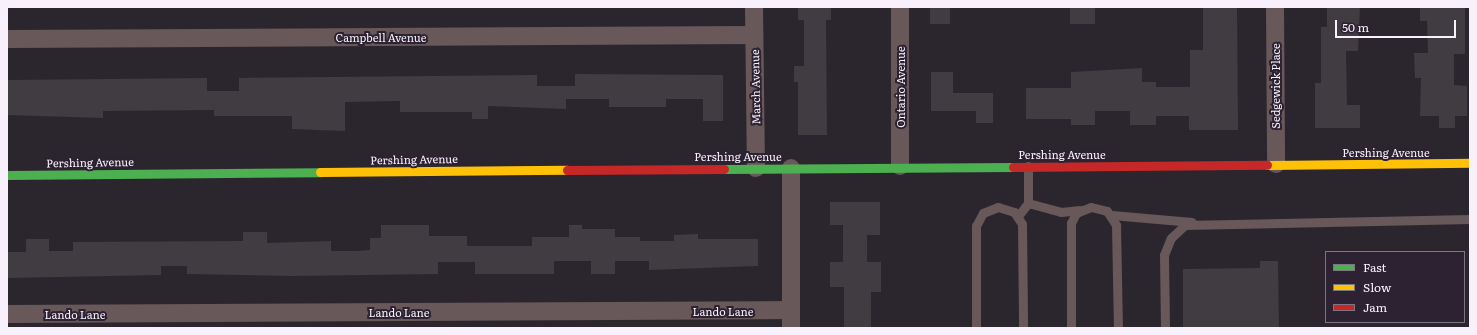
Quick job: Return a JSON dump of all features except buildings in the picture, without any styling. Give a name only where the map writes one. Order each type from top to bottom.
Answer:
[{"type":"street","name":"March Avenue","points":[[754,7],[756,168]]},
{"type":"street","name":"Ontario Avenue","points":[[900,7],[900,166]]},
{"type":"street","name":"Sedgewick Place","points":[[1275,7],[1276,164]]},
{"type":"street","name":"Campbell Avenue","points":[[7,40],[754,35]]},
{"type":"street","name":"Pershing Avenue","points":[[7,175],[900,166],[1470,163]]},
{"type":"street","points":[[791,168],[791,319]]},
{"type":"street","name":"Lando Lane","points":[[7,314],[791,319]]},
{"type":"lane","points":[[1018,216],[1028,203],[1028,166]]},
{"type":"lane","points":[[1028,203],[1061,212],[1096,207],[1112,215],[1196,223],[1470,219]]},
{"type":"lane","points":[[976,328],[976,223],[983,213],[995,207],[1006,208],[1018,216],[1022,230],[1024,328]]},
{"type":"lane","points":[[1071,328],[1070,231],[1072,218],[1080,210]]},
{"type":"lane","points":[[1112,215],[1117,232],[1118,328]]},
{"type":"lane","points":[[1165,328],[1164,256],[1177,231],[1196,223]]},
{"type":"traffic: fast","points":[[724,169],[1013,167]]},
{"type":"traffic: fast","points":[[7,175],[320,172]]},
{"type":"traffic: slow","points":[[1267,165],[1470,163]]},
{"type":"traffic: slow","points":[[320,172],[567,170]]},
{"type":"traffic: jam","points":[[1013,167],[1267,165]]},
{"type":"traffic: jam","points":[[567,170],[724,169]]}]
